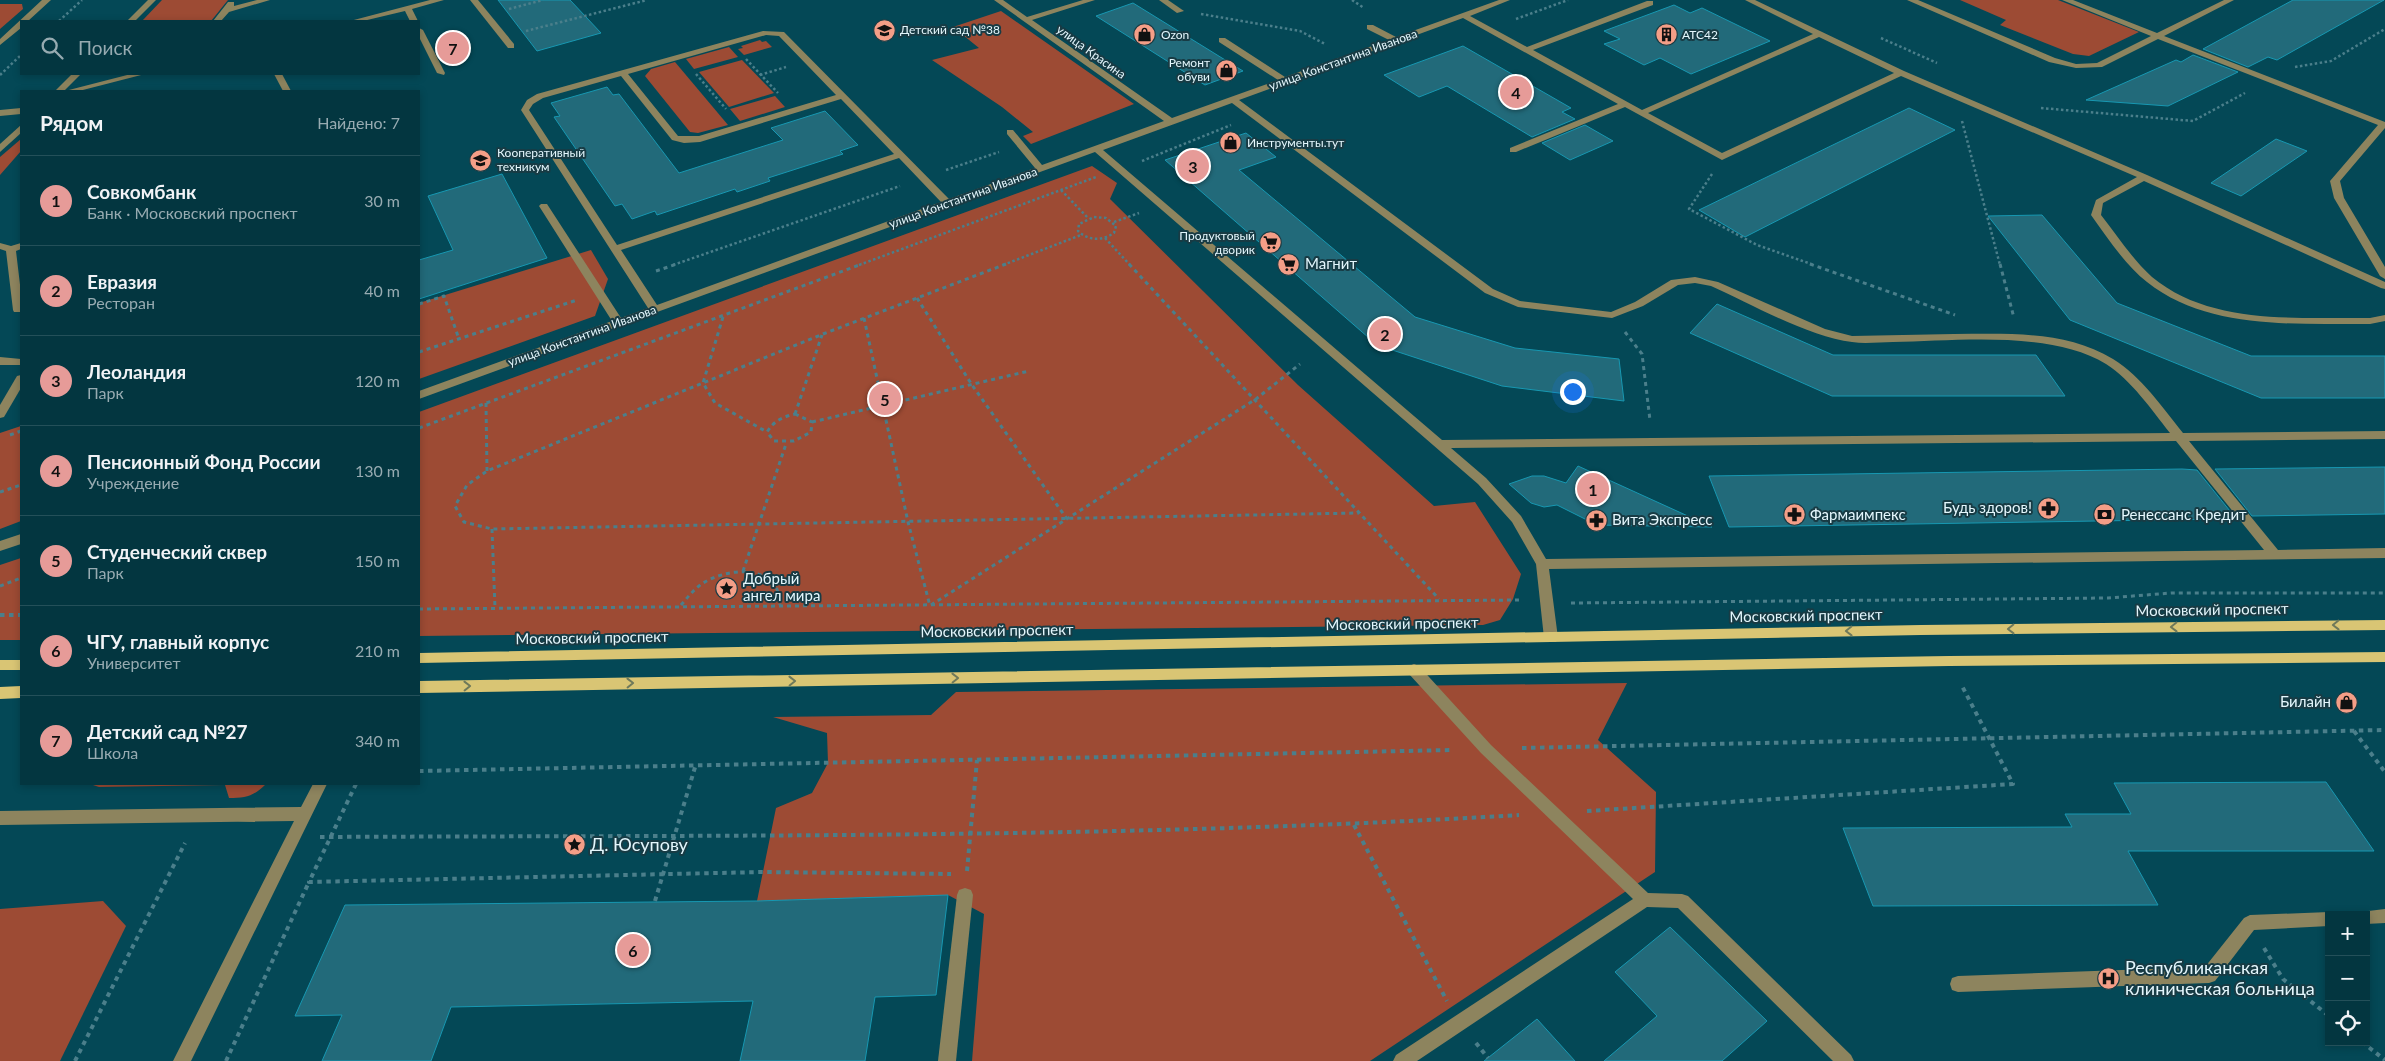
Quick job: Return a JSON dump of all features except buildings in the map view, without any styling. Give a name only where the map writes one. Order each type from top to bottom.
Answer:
[{"type":"main road","name":"Московский проспект","points":[[420,658],[1902,630],[2385,625]]},
{"type":"main road","points":[[420,687],[1950,661],[2385,657]]},
{"type":"main road","points":[[0,665],[20,665]]},
{"type":"main road","points":[[0,693],[20,692]]},
{"type":"street","points":[[25,20],[47,0]]},
{"type":"street","points":[[132,20],[152,0]]},
{"type":"street","points":[[218,20],[234,0]]},
{"type":"street","points":[[226,10],[266,0]]},
{"type":"street","points":[[358,20],[440,0]]},
{"type":"street","points":[[474,0],[511,46]]},
{"type":"street","name":"улица Красина","points":[[998,0],[1171,122]]},
{"type":"street","points":[[1026,20],[1090,0]]},
{"type":"street","points":[[1163,0],[1180,10]]},
{"type":"street","name":"улица Константина Иванова","points":[[420,395],[1506,0]]},
{"type":"street","points":[[1749,0],[1901,72],[2144,177],[2385,286]]},
{"type":"street","points":[[1911,0],[2052,60],[2076,66],[2099,65],[2230,0]]},
{"type":"street","points":[[2066,0],[2385,124],[2335,181],[2339,198],[2385,276]]},
{"type":"street","points":[[1527,50],[1650,3]]},
{"type":"street","points":[[407,8],[413,20]]},
{"type":"street","points":[[1464,16],[1722,157],[1901,72]]},
{"type":"street","points":[[0,43],[20,25]]},
{"type":"street","points":[[1370,27],[1396,40]]},
{"type":"street","points":[[420,32],[441,73]]},
{"type":"street","points":[[655,310],[525,110],[530,102],[540,96],[766,33],[781,34],[949,204]]},
{"type":"street","points":[[1641,113],[1819,34]]},
{"type":"street","points":[[1222,40],[1285,81]]},
{"type":"street","points":[[623,72],[675,138],[684,140],[700,139],[842,96]]},
{"type":"street","points":[[60,90],[76,75]]},
{"type":"street","points":[[73,90],[137,75]]},
{"type":"street","points":[[278,75],[286,90]]},
{"type":"street","points":[[1234,100],[1489,291],[1518,304],[1612,315],[1639,304],[1675,282],[1695,280],[1714,284],[1822,332],[1852,339],[2019,338],[2053,341],[2085,349],[2110,362],[2136,383],[2274,554]]},
{"type":"street","points":[[1512,150],[1624,104]]},
{"type":"street","points":[[0,113],[20,111]]},
{"type":"street","points":[[0,149],[20,129]]},
{"type":"street","points":[[1010,132],[1040,170]]},
{"type":"street","points":[[1097,149],[1482,480],[1517,519],[1542,564],[1551,638]]},
{"type":"street","points":[[615,249],[900,155]]},
{"type":"street","points":[[2144,177],[2099,202],[2096,215],[2148,279],[2169,294],[2218,313],[2253,318],[2370,321],[2385,318]]},
{"type":"street","points":[[544,206],[619,323]]},
{"type":"street","points":[[0,246],[16,247],[18,310]]},
{"type":"street","points":[[0,361],[20,362]]},
{"type":"street","points":[[0,414],[20,381]]},
{"type":"street","points":[[1439,444],[2385,435]]},
{"type":"street","points":[[0,546],[20,539]]},
{"type":"street","points":[[1542,564],[2385,553]]},
{"type":"street","points":[[1414,670],[1486,749],[1645,900]]},
{"type":"street","points":[[182,1061],[319,785]]},
{"type":"street","points":[[0,818],[304,814]]},
{"type":"street","points":[[947,1061],[965,895]]},
{"type":"street","points":[[1402,1061],[1645,900],[1682,901],[1845,1061]]},
{"type":"street","points":[[2370,917],[2385,916]]},
{"type":"street","points":[[1958,984],[2209,975],[2250,924],[2325,919]]},
{"type":"path","points":[[60,20],[82,0]]},
{"type":"path","points":[[487,14],[543,0]]},
{"type":"path","points":[[503,37],[647,0]]},
{"type":"path","points":[[1488,29],[1568,0]]},
{"type":"path","points":[[1180,10],[1300,31],[1332,48]]},
{"type":"path","points":[[2292,68],[2331,61],[2385,29]]},
{"type":"path","points":[[1880,37],[1944,66]]},
{"type":"path","points":[[730,43],[794,110]]},
{"type":"path","points":[[681,56],[742,126]]},
{"type":"path","points":[[0,75],[20,57]]},
{"type":"path","points":[[2035,108],[2193,121],[2270,80]]},
{"type":"path","points":[[1955,96],[2019,338]]},
{"type":"path","points":[[420,428],[1120,168],[1255,116]]},
{"type":"path","points":[[1722,157],[1689,209],[1757,245],[1963,318]]},
{"type":"path","points":[[1061,190],[1088,218]]},
{"type":"path","points":[[1088,218],[1106,218],[1114,222],[1116,229],[1105,238],[1092,239],[1081,235],[1078,231],[1079,224],[1088,218]]},
{"type":"path","points":[[1081,235],[822,334],[487,471],[467,485],[455,506],[464,522],[492,529],[1359,514]]},
{"type":"path","points":[[1105,238],[1359,514],[1440,599]]},
{"type":"path","points":[[420,304],[444,296],[459,339]]},
{"type":"path","points":[[917,298],[972,385],[1068,520]]},
{"type":"path","points":[[1612,315],[1642,354],[1653,443]]},
{"type":"path","points":[[702,383],[723,316]]},
{"type":"path","points":[[864,318],[908,522],[930,606]]},
{"type":"path","points":[[795,414],[822,334]]},
{"type":"path","points":[[930,606],[1256,400],[1300,364]]},
{"type":"path","points":[[767,432],[772,423],[781,417],[795,414],[812,422],[1029,371]]},
{"type":"path","points":[[702,383],[716,403],[767,432],[774,442],[786,444],[799,442],[811,432],[812,422]]},
{"type":"path","points":[[486,403],[487,471]]},
{"type":"path","points":[[743,570],[786,444]]},
{"type":"path","points":[[0,492],[20,485]]},
{"type":"path","points":[[492,529],[495,608]]},
{"type":"path","points":[[681,606],[694,590],[713,578],[743,570],[764,576],[776,588],[780,605]]},
{"type":"path","points":[[0,586],[20,578]]},
{"type":"path","points":[[1562,603],[2108,598],[2171,593],[2385,593]]},
{"type":"path","points":[[420,609],[780,605],[930,606],[1513,599]]},
{"type":"path","points":[[1917,600],[1921,607]]},
{"type":"path","points":[[0,616],[20,615]]},
{"type":"path","points":[[329,837],[970,833],[1354,825],[2013,784],[1960,683]]},
{"type":"path","points":[[420,771],[2385,730]]},
{"type":"path","points":[[2353,731],[2385,772]]},
{"type":"path","points":[[309,882],[772,872],[967,874],[977,760]]},
{"type":"path","points":[[654,901],[696,764]]},
{"type":"path","points":[[226,1061],[329,837],[355,785]]},
{"type":"path","points":[[1354,825],[1459,1022],[1488,1058]]},
{"type":"path","points":[[75,1061],[185,842]]},
{"type":"path","points":[[2250,924],[2283,979],[2325,1013]]},
{"type":"path","points":[[2367,1046],[2385,1060]]},
{"type":"shaded area","points":[[162,0],[228,0],[212,20],[143,20]]},
{"type":"shaded area","points":[[1960,0],[2058,0],[2139,32],[2089,56],[2073,54],[2000,25],[2006,20]]},
{"type":"shaded area","points":[[0,4],[22,4],[23,9],[0,29]]},
{"type":"shaded area","points":[[1001,11],[1134,104],[1031,144],[1023,136],[1033,132],[1002,107],[932,60],[979,48],[953,27]]},
{"type":"shaded area","points":[[760,40],[762,42],[766,41],[772,47],[744,55],[738,49],[743,48],[741,46]]},
{"type":"shaded area","points":[[729,47],[738,57],[694,69],[686,59]]},
{"type":"shaded area","points":[[742,60],[774,93],[729,107],[699,72]]},
{"type":"shaded area","points":[[675,62],[728,125],[698,133],[690,132],[645,76],[651,69]]},
{"type":"shaded area","points":[[775,96],[785,107],[740,121],[730,109]]},
{"type":"shaded area","points":[[20,140],[20,152],[0,175],[0,157]]},
{"type":"shaded area","points":[[1092,166],[1117,183],[1110,199],[1298,385],[1434,506],[1475,502],[1521,574],[1513,599],[1500,620],[1483,625],[420,636],[420,412]]},
{"type":"shaded area","points":[[591,250],[608,279],[595,316],[420,379],[420,303]]},
{"type":"shaded area","points":[[20,426],[20,521],[0,529],[0,433]]},
{"type":"shaded area","points":[[20,558],[20,640],[0,640],[0,565]]},
{"type":"shaded area","points":[[1627,683],[1598,740],[1656,792],[1655,872],[1370,1061],[972,1061],[984,914],[948,895],[757,901],[776,808],[812,793],[828,763],[827,733],[773,717],[931,715],[956,692]]},
{"type":"shaded area","points":[[93,785],[225,785],[99,787]]},
{"type":"shaded area","points":[[225,785],[265,785],[249,795],[240,798],[229,798]]},
{"type":"shaded area","points":[[103,901],[126,926],[60,1061],[0,1061],[0,909]]},
{"type":"place","name":"Детский сад №38","points":[[884,30]]},
{"type":"place","name":"Ozon","points":[[1145,35]]},
{"type":"place","name":"АТС42","points":[[1666,35]]},
{"type":"place","name":"Детский сад №27","points":[[453,48]]},
{"type":"place","name":"Ремонт обуви","points":[[1226,70]]},
{"type":"place","name":"Пенсионный Фонд России","points":[[1516,92]]},
{"type":"place","name":"Инструменты.тут","points":[[1231,143]]},
{"type":"place","name":"Кооперативный техникум","points":[[481,160]]},
{"type":"place","name":"Леоландия","points":[[1193,166]]},
{"type":"place","name":"Продуктовый дворик","points":[[1271,243]]},
{"type":"place","name":"Магнит","points":[[1289,264]]},
{"type":"place","name":"Евразия","points":[[1385,334]]},
{"type":"place","name":"Студенческий сквер","points":[[885,399]]},
{"type":"place","name":"Совкомбанк","points":[[1593,489]]},
{"type":"place","name":"Будь здоров!","points":[[2048,508]]},
{"type":"place","name":"Фармаимпекс","points":[[1794,515]]},
{"type":"place","name":"Ренессанс Кредит","points":[[2105,515]]},
{"type":"place","name":"Вита Экспресс","points":[[1596,520]]},
{"type":"place","name":"Добрый ангел мира","points":[[727,588]]},
{"type":"place","name":"Билайн","points":[[2347,702]]},
{"type":"place","name":"Д. Юсупову","points":[[574,845]]},
{"type":"place","name":"ЧГУ, главный корпус","points":[[633,950]]},
{"type":"place","name":"Республиканская клиническая больница","points":[[2109,978]]}]
